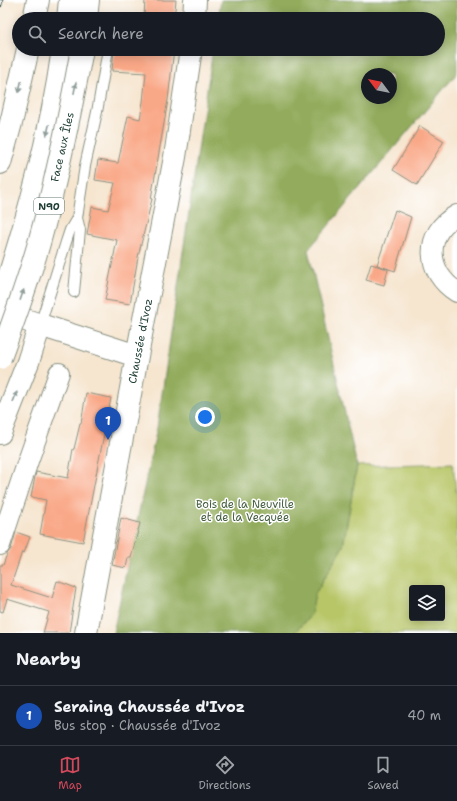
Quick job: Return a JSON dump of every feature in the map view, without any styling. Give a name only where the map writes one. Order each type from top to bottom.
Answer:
[{"type":"main road","points":[[35,12],[38,0]]},
{"type":"main road","points":[[69,12],[70,0]]},
{"type":"main road","points":[[87,12],[88,0]]},
{"type":"main road","points":[[194,12],[195,0]]},
{"type":"main road","points":[[0,163],[12,120],[26,56]]},
{"type":"main road","name":"Face aux Îles","points":[[0,358],[26,283],[46,216],[69,118],[81,56]]},
{"type":"main road","name":"Chaussée d'Ivoz","points":[[86,633],[175,157],[190,56]]},
{"type":"main road","name":"Face aux Îles","points":[[0,305],[38,178],[62,57]]},
{"type":"main road","points":[[0,311],[137,356]]},
{"type":"main road","points":[[0,433],[28,362],[40,325]]},
{"type":"street","points":[[457,215],[443,225],[436,236],[432,248],[432,260],[436,269],[444,283],[457,292]]},
{"type":"street","points":[[0,545],[59,373]]},
{"type":"lane","points":[[40,325],[70,230],[77,218],[85,166],[107,56]]},
{"type":"lane","points":[[74,292],[80,230],[77,218]]},
{"type":"green space","name":"Bois de la Neuville et de la Vecquée","points":[[221,0],[457,0],[457,73],[308,250],[357,466],[343,546],[315,594],[311,615],[294,633],[113,633],[157,428],[212,56],[445,56],[445,12],[219,12]]},
{"type":"green space","points":[[453,463],[457,499],[457,633],[294,633],[311,615],[315,594],[343,546],[357,466]]},
{"type":"building","points":[[145,0],[176,0],[175,12],[144,12]]},
{"type":"building","points":[[113,56],[173,56],[168,100],[152,199],[138,257],[130,304],[105,300],[117,240],[87,234],[92,207],[108,210],[115,183],[95,180],[98,160],[118,163],[128,116],[140,119],[143,102],[146,73],[112,71]]},
{"type":"building","points":[[420,126],[444,141],[417,185],[393,170]]},
{"type":"building","points":[[395,210],[411,217],[395,271],[377,265]]},
{"type":"building","points":[[371,264],[388,269],[384,285],[366,280]]},
{"type":"building","points":[[86,393],[111,398],[83,542],[40,534],[46,500],[31,497],[36,472],[68,478],[73,449],[81,424]]},
{"type":"building","points":[[121,518],[140,523],[131,558],[128,558],[126,568],[112,565]]},
{"type":"building","points":[[16,532],[30,537],[24,553],[22,552],[11,585],[52,598],[57,581],[76,588],[69,633],[43,633],[49,612],[7,599],[3,612],[0,611],[0,565],[3,565],[7,554],[11,549]]},
{"type":"railway","points":[[0,5],[1,0]]},
{"type":"place","name":"Seraing Chaussée d'Ivoz","points":[[108,440]]}]
